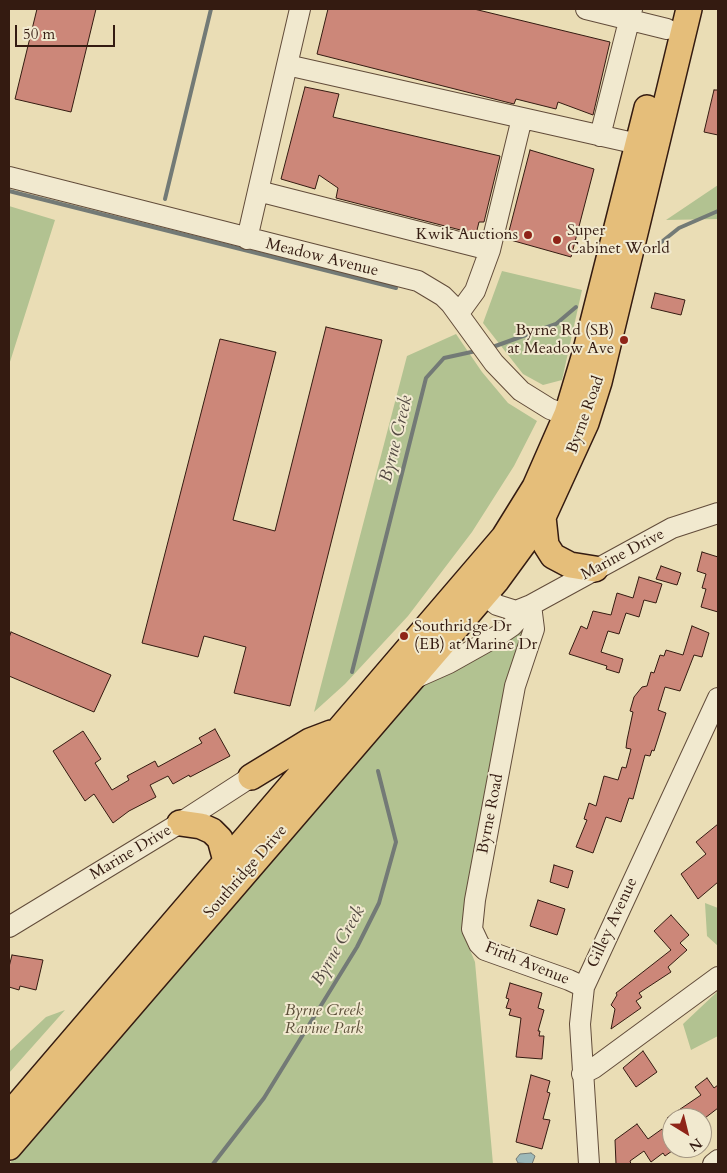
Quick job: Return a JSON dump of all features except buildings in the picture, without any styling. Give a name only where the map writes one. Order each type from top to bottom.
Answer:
[{"type":"main road","name":"Byrne Road","points":[[475,589],[504,537],[600,382],[689,9]]},
{"type":"main road","name":"Byrne Road","points":[[475,589],[506,569],[543,517],[577,418],[585,354],[669,19]]},
{"type":"main road","points":[[543,517],[545,541],[553,556],[570,565],[595,569]]},
{"type":"main road","name":"Southridge Drive","points":[[9,1147],[411,680],[475,589]]},
{"type":"main road","name":"Southridge Drive","points":[[9,1115],[338,730],[475,589]]},
{"type":"main road","points":[[251,776],[310,741],[338,730]]},
{"type":"main road","points":[[180,823],[201,826],[212,831],[220,839],[226,861]]},
{"type":"street","points":[[247,240],[300,9]]},
{"type":"street","points":[[586,9],[669,19]]},
{"type":"street","points":[[600,136],[631,14]]},
{"type":"street","points":[[287,66],[638,144]]},
{"type":"street","points":[[458,313],[475,291],[490,250],[522,118]]},
{"type":"street","name":"Meadow Avenue","points":[[9,177],[247,240],[418,281],[443,296],[471,330],[494,363],[521,391],[550,408],[577,418]]},
{"type":"street","points":[[258,191],[490,250]]},
{"type":"street","name":"Marine Drive","points":[[475,589],[501,607],[516,611],[531,605],[672,528],[718,513]]},
{"type":"street","name":"Marine Drive","points":[[411,680],[449,663],[499,635],[512,626],[531,605]]},
{"type":"street","name":"Byrne Road","points":[[474,936],[472,929],[475,900],[515,686],[534,630],[531,605]]},
{"type":"street","name":"Gilley Avenue","points":[[589,1164],[580,1024],[584,988],[718,698]]},
{"type":"street","name":"Marine Drive","points":[[9,927],[180,823],[251,776]]},
{"type":"street","name":"Firth Avenue","points":[[474,936],[485,950],[569,980],[584,988]]},
{"type":"street","points":[[582,1074],[594,1068],[718,977]]},
{"type":"street","points":[[713,1164],[718,1160]]},
{"type":"green space","points":[[718,185],[718,219],[666,220]]},
{"type":"green space","points":[[9,206],[55,220],[9,365]]},
{"type":"green space","points":[[502,271],[582,290],[562,380],[543,385],[523,374],[483,323]]},
{"type":"green space","points":[[456,334],[482,372],[508,403],[537,421],[514,466],[472,532],[408,616],[345,684],[314,712],[407,356]]},
{"type":"green space","name":"Byrne Creek Ravine Park","points":[[525,626],[466,931],[467,943],[475,962],[493,1164],[9,1164],[420,685]]},
{"type":"green space","points":[[705,903],[718,908],[718,946],[707,936]]},
{"type":"green space","points":[[718,991],[718,1036],[691,1050],[683,1024]]},
{"type":"green space","points":[[65,1010],[9,1073],[9,1052],[46,1017]]},
{"type":"water","points":[[531,1153],[535,1156],[532,1164],[518,1163],[516,1159],[520,1154]]},
{"type":"waterway","points":[[165,199],[211,9]]},
{"type":"waterway","points":[[9,191],[396,288]]},
{"type":"waterway","name":"Byrne Creek","points":[[654,248],[679,228],[718,211]]},
{"type":"waterway","name":"Byrne Creek","points":[[490,348],[556,324],[576,307]]},
{"type":"waterway","name":"Byrne Creek","points":[[352,672],[426,378],[444,358],[476,351]]},
{"type":"waterway","name":"Byrne Creek","points":[[213,1164],[264,1098],[357,947],[379,903],[396,842],[378,771]]},
{"type":"place","name":"Kwik Auctions","points":[[528,235]]},
{"type":"place","name":"Super Cabinet World","points":[[557,240]]},
{"type":"place","name":"Byrne Rd (SB) at Meadow Ave","points":[[624,340]]},
{"type":"place","name":"Southridge Dr (EB) at Marine Dr","points":[[404,636]]}]
